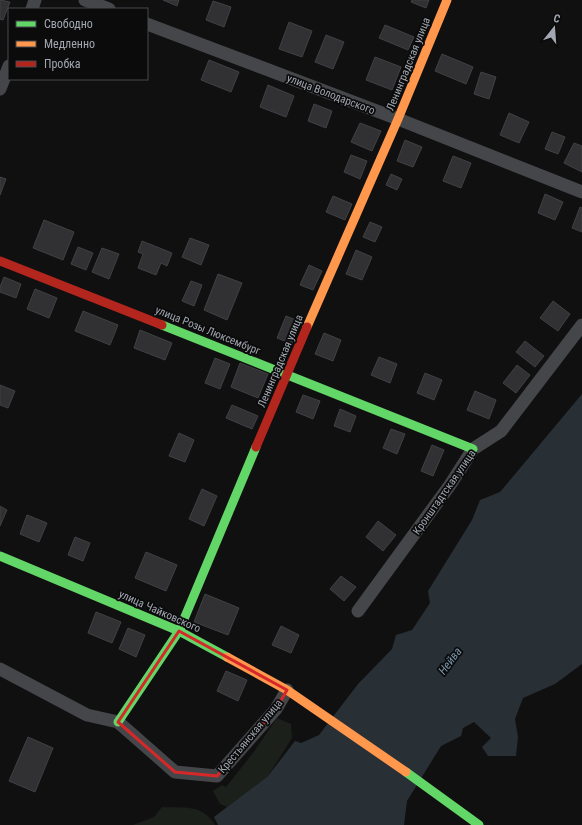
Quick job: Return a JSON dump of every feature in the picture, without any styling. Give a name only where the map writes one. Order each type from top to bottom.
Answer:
[{"type":"street","points":[[85,0],[106,8]]},
{"type":"street","name":"Ленинградская улица","points":[[118,722],[179,631],[287,374],[398,119],[447,0]]},
{"type":"street","name":"улица Володарского","points":[[148,24],[398,119],[582,192]]},
{"type":"street","points":[[0,89],[8,69]]},
{"type":"street","name":"улица Розы Люксембург","points":[[0,261],[473,449]]},
{"type":"street","name":"Кронштадтская улица","points":[[358,611],[450,485],[473,449],[501,431],[582,325]]},
{"type":"street","name":"улица Чайковского","points":[[0,556],[179,631],[287,690],[432,790],[479,825]]},
{"type":"street","name":"Крестьянская улица","points":[[0,669],[87,715],[118,722],[175,772],[217,776],[276,709],[287,690]]},
{"type":"highlighted area","points":[[179,631],[287,690],[276,709],[217,776],[175,772],[118,722]]},
{"type":"shaded area","points":[[277,718],[291,724],[292,738],[268,776],[227,807],[220,804],[213,791],[222,785],[226,787],[253,753]]},
{"type":"shaded area","points":[[162,807],[192,808],[198,810],[205,813],[215,825],[133,825],[154,817]]},
{"type":"water","name":"Нейва","points":[[582,394],[582,664],[555,684],[523,698],[515,719],[518,737],[516,756],[488,756],[482,747],[491,738],[474,722],[463,728],[461,736],[441,746],[407,801],[404,825],[218,825],[214,817],[268,776],[295,741],[301,743],[319,735],[358,684],[392,649],[396,635],[412,630],[430,603],[428,591],[472,520],[480,500],[500,492]]},
{"type":"building","points":[[0,0],[10,2],[3,20],[0,19]]},
{"type":"building","points":[[163,0],[179,0],[177,6]]},
{"type":"building","points":[[412,0],[429,0],[426,8],[411,2]]},
{"type":"building","points":[[213,1],[231,7],[224,27],[206,20]]},
{"type":"building","points":[[289,22],[312,31],[302,57],[279,49]]},
{"type":"building","points":[[385,25],[414,37],[408,50],[379,38]]},
{"type":"building","points":[[326,35],[344,42],[333,69],[315,62]]},
{"type":"building","points":[[442,54],[473,67],[466,84],[435,71]]},
{"type":"building","points":[[375,57],[401,67],[392,90],[366,80]]},
{"type":"building","points":[[209,60],[239,72],[231,92],[201,80]]},
{"type":"building","points":[[481,72],[496,77],[489,99],[474,94]]},
{"type":"building","points":[[268,85],[294,96],[286,117],[260,107]]},
{"type":"building","points":[[314,104],[332,111],[326,128],[308,121]]},
{"type":"building","points":[[509,113],[529,122],[519,143],[500,135]]},
{"type":"building","points":[[360,123],[381,131],[372,151],[351,142]]},
{"type":"building","points":[[552,132],[565,137],[558,154],[545,149]]},
{"type":"building","points":[[405,140],[422,147],[413,167],[397,161]]},
{"type":"building","points":[[574,143],[582,146],[582,172],[564,163]]},
{"type":"building","points":[[351,155],[367,161],[360,179],[344,172]]},
{"type":"building","points":[[453,156],[471,163],[461,188],[443,181]]},
{"type":"building","points":[[391,174],[402,179],[397,190],[386,185]]},
{"type":"building","points":[[0,177],[6,179],[0,195]]},
{"type":"building","points":[[545,194],[563,202],[555,220],[538,213]]},
{"type":"building","points":[[333,196],[352,204],[345,220],[326,212]]},
{"type":"building","points":[[580,207],[582,208],[582,232],[572,228]]},
{"type":"building","points":[[44,220],[74,232],[63,260],[33,248]]},
{"type":"building","points":[[370,222],[382,227],[375,242],[363,237]]},
{"type":"building","points":[[190,238],[209,245],[201,265],[182,257]]},
{"type":"building","points":[[142,241],[172,253],[167,266],[161,263],[156,275],[138,268],[143,254],[138,252]]},
{"type":"building","points":[[78,247],[93,253],[86,270],[71,264]]},
{"type":"building","points":[[102,248],[119,254],[109,279],[92,272]]},
{"type":"building","points":[[356,250],[372,257],[362,280],[346,274]]},
{"type":"building","points":[[309,265],[322,271],[313,290],[300,285]]},
{"type":"building","points":[[218,274],[242,283],[227,320],[204,310]]},
{"type":"building","points":[[4,277],[21,284],[16,298],[0,292],[0,287]]},
{"type":"building","points":[[191,281],[202,285],[194,306],[182,301]]},
{"type":"building","points":[[35,289],[57,298],[49,318],[27,309]]},
{"type":"building","points":[[553,301],[570,314],[558,331],[540,318]]},
{"type":"building","points":[[83,311],[118,325],[110,345],[75,331]]},
{"type":"building","points":[[286,316],[301,322],[292,344],[277,338]]},
{"type":"building","points":[[140,330],[172,343],[165,360],[134,348]]},
{"type":"building","points":[[324,333],[341,340],[333,361],[315,354]]},
{"type":"building","points":[[525,341],[544,356],[535,367],[516,352]]},
{"type":"building","points":[[379,357],[397,364],[390,383],[371,375]]},
{"type":"building","points":[[215,358],[230,364],[220,389],[205,383]]},
{"type":"building","points":[[240,363],[268,374],[258,398],[231,387]]},
{"type":"building","points":[[517,365],[530,375],[516,393],[503,383]]},
{"type":"building","points":[[425,373],[442,380],[434,400],[417,393]]},
{"type":"building","points":[[0,385],[15,391],[8,408],[0,405]]},
{"type":"building","points":[[475,391],[496,400],[489,419],[467,410]]},
{"type":"building","points":[[303,395],[320,401],[313,419],[296,412]]},
{"type":"building","points":[[232,405],[258,416],[252,429],[226,418]]},
{"type":"building","points":[[340,409],[356,416],[350,432],[334,426]]},
{"type":"building","points":[[391,429],[405,434],[397,454],[383,448]]},
{"type":"building","points":[[179,433],[194,440],[185,462],[169,456]]},
{"type":"building","points":[[432,445],[444,450],[433,476],[421,471]]},
{"type":"building","points":[[202,489],[217,496],[204,526],[189,519]]},
{"type":"building","points":[[0,506],[7,510],[0,526]]},
{"type":"building","points":[[27,515],[47,523],[39,542],[20,534]]},
{"type":"building","points":[[378,521],[396,535],[383,551],[366,537]]},
{"type":"building","points":[[75,537],[90,543],[83,561],[68,555]]},
{"type":"building","points":[[146,552],[177,565],[166,591],[135,578]]},
{"type":"building","points":[[341,576],[356,587],[344,601],[330,589]]},
{"type":"building","points":[[205,594],[239,608],[228,635],[194,622]]},
{"type":"building","points":[[96,612],[121,622],[112,643],[88,633]]},
{"type":"building","points":[[281,626],[299,635],[291,653],[272,645]]},
{"type":"building","points":[[128,628],[145,635],[136,657],[119,649]]},
{"type":"building","points":[[226,671],[247,680],[238,701],[217,691]]},
{"type":"building","points":[[28,737],[53,748],[35,792],[9,781]]},
{"type":"traffic: fast","points":[[162,325],[473,449]]},
{"type":"traffic: fast","points":[[118,722],[179,631],[256,447]]},
{"type":"traffic: fast","points":[[0,556],[179,631],[227,657]]},
{"type":"traffic: fast","points":[[406,772],[479,825]]},
{"type":"traffic: slow","points":[[307,327],[398,119],[447,0]]},
{"type":"traffic: slow","points":[[227,657],[287,690],[406,772]]},
{"type":"traffic: jam","points":[[0,261],[162,325]]},
{"type":"traffic: jam","points":[[256,447],[307,327]]}]
